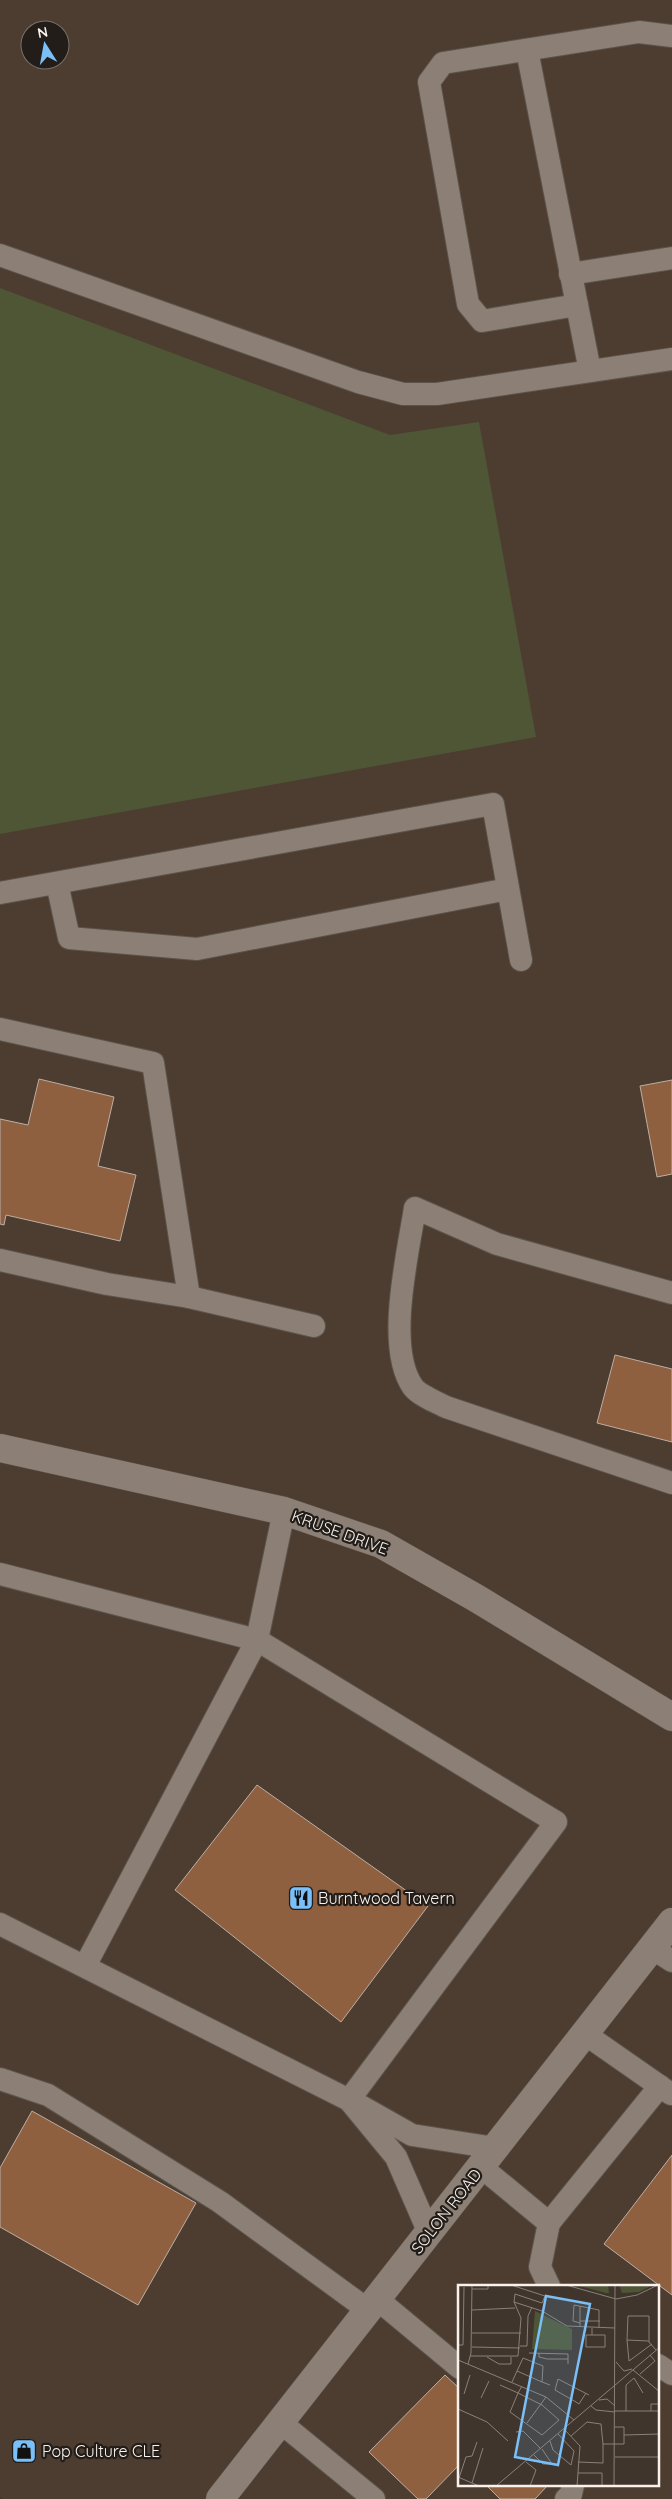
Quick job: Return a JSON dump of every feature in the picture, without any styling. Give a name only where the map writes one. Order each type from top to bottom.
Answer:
[{"type":"street","name":"KRUSE DRIVE","points":[[0,1448],[284,1511],[381,1544],[482,1602],[672,1717]]},
{"type":"street","name":"SOLON ROAD","points":[[220,2499],[585,2034],[662,1954],[672,1922]]},
{"type":"lane","points":[[577,305],[482,321],[468,304],[428,82],[443,63],[639,32],[672,36]]},
{"type":"lane","points":[[527,50],[590,371]]},
{"type":"lane","points":[[0,255],[358,382],[403,394],[437,394],[672,359]]},
{"type":"lane","points":[[570,274],[672,258]]},
{"type":"lane","points":[[0,894],[492,804],[521,960]]},
{"type":"lane","points":[[57,883],[68,938],[197,949],[508,889]]},
{"type":"lane","points":[[0,1029],[154,1063],[189,1297]]},
{"type":"lane","points":[[672,1293],[497,1244],[415,1208],[400,1301],[400,1356],[413,1388],[446,1407],[672,1483]]},
{"type":"lane","points":[[0,1260],[107,1284],[189,1297],[314,1326]]},
{"type":"lane","points":[[85,1966],[257,1640],[284,1511]]},
{"type":"lane","points":[[0,1574],[257,1640],[556,1822],[349,2100]]},
{"type":"lane","points":[[0,1924],[349,2100],[412,2135],[488,2157],[549,2223]]},
{"type":"lane","points":[[549,2285],[540,2267],[549,2223],[666,2090],[585,2034]]},
{"type":"lane","points":[[0,2079],[48,2095],[220,2202],[372,2304],[458,2367]]},
{"type":"lane","points":[[349,2100],[396,2157],[429,2233]]},
{"type":"lane","points":[[660,2366],[672,2374]]},
{"type":"lane","points":[[280,2422],[374,2499]]},
{"type":"lane","points":[[566,2499],[571,2494],[573,2486]]},
{"type":"shaded area","points":[[0,0],[672,0],[672,2499],[3,2499],[0,2497]]},
{"type":"green space","points":[[0,288],[390,435],[479,422],[536,737],[0,834]]},
{"type":"building","points":[[39,1079],[114,1097],[98,1166],[136,1175],[120,1241],[6,1215],[4,1225],[0,1224],[0,1119],[28,1125]]},
{"type":"building","points":[[672,1080],[672,1174],[657,1177],[640,1086]]},
{"type":"building","points":[[615,1355],[672,1369],[672,1442],[597,1423]]},
{"type":"building","name":"Burntwood Tavern","points":[[257,1785],[428,1906],[341,2022],[175,1890]]},
{"type":"building","points":[[32,2111],[196,2203],[138,2305],[0,2227],[0,2168]]},
{"type":"building","points":[[672,2155],[672,2295],[604,2244]]},
{"type":"building","points":[[445,2375],[458,2387],[458,2466],[426,2499],[418,2499],[369,2452]]},
{"type":"building","points":[[487,2486],[547,2486],[535,2499],[500,2499]]},
{"type":"place","name":"Burntwood Tavern","points":[[301,1898]]},
{"type":"place","name":"Pop Culture CLE","points":[[24,2451]]}]
